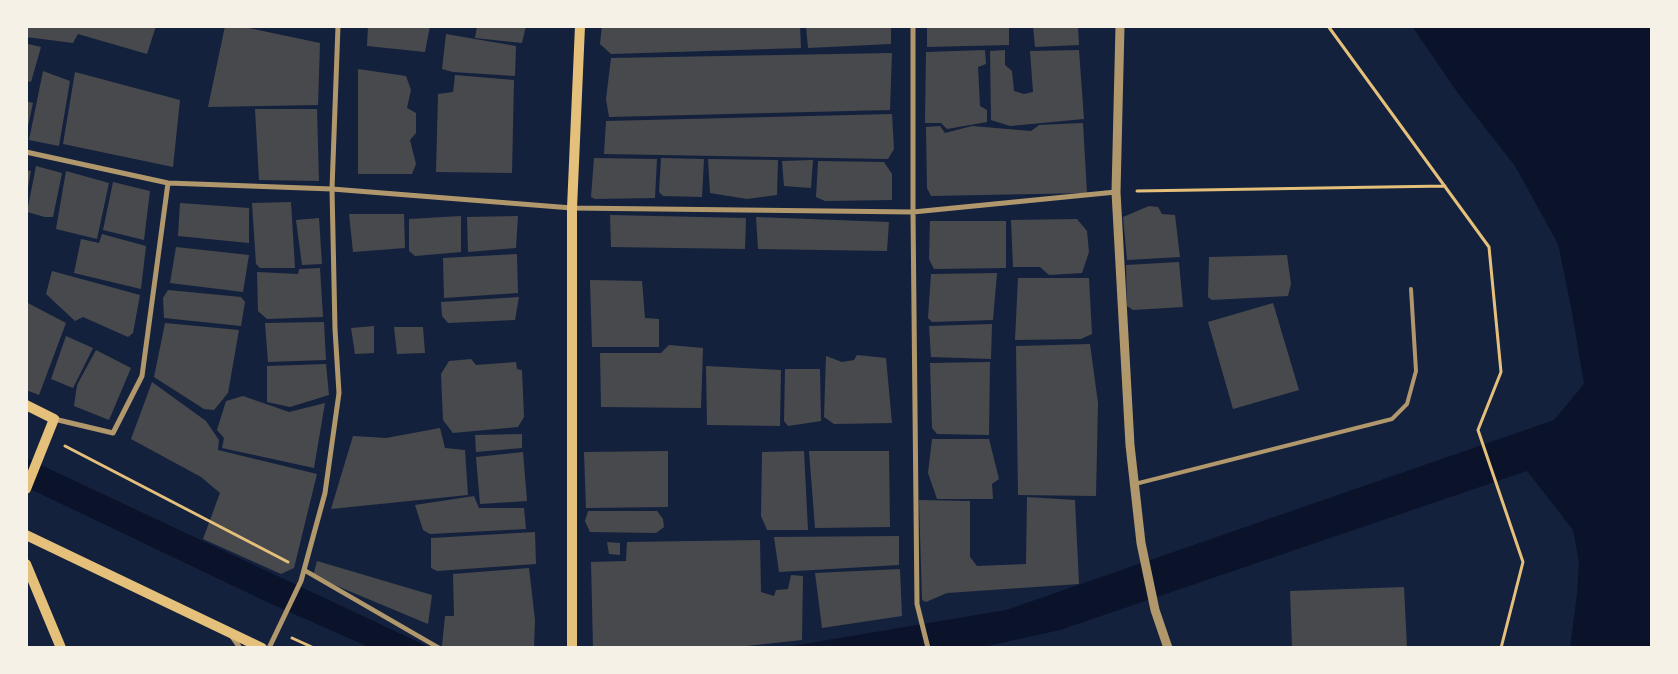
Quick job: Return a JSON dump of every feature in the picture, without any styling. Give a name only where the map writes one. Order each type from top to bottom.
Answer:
[{"type":"main road","points":[[572,648],[572,208],[580,26]]},
{"type":"main road","points":[[26,405],[54,419],[26,489]]},
{"type":"main road","points":[[26,535],[262,648]]},
{"type":"main road","points":[[26,564],[61,648]]},
{"type":"street","points":[[269,648],[295,594],[304,570],[325,493],[339,393],[335,329],[332,189],[338,26]]},
{"type":"street","points":[[913,26],[912,212],[917,604],[928,648]]},
{"type":"street","points":[[1120,26],[1116,192],[1130,435],[1141,542],[1155,610],[1168,648]]},
{"type":"street","points":[[26,152],[168,183],[332,189],[572,208],[912,212],[1116,192]]},
{"type":"street","points":[[54,419],[113,433],[142,376],[168,183]]},
{"type":"street","points":[[304,570],[439,648]]},
{"type":"street","points":[[227,631],[240,648]]},
{"type":"lane","points":[[1135,484],[1392,418],[1406,404],[1416,371],[1411,289]]},
{"type":"path","points":[[1328,26],[1489,246],[1501,372],[1478,430],[1522,562],[1501,648]]},
{"type":"path","points":[[1116,192],[1444,186]]},
{"type":"path","points":[[47,437],[304,570]]},
{"type":"water","points":[[1412,26],[1652,26],[1652,648],[1570,648],[1579,563],[1573,530],[1527,471],[1060,630],[979,648],[780,648],[1006,610],[1554,420],[1584,384],[1558,244],[1515,166],[1457,92]]},
{"type":"water","points":[[26,458],[431,648],[371,648],[269,603],[26,487]]},
{"type":"building","points":[[26,26],[156,26],[147,54],[78,34],[73,43],[26,37]]},
{"type":"building","points":[[225,26],[239,26],[320,43],[318,105],[208,107]]},
{"type":"building","points":[[368,26],[430,26],[425,52],[367,46]]},
{"type":"building","points":[[477,26],[526,26],[522,43],[475,38]]},
{"type":"building","points":[[602,26],[800,26],[801,48],[611,54],[600,44]]},
{"type":"building","points":[[806,26],[891,26],[891,44],[808,48]]},
{"type":"building","points":[[927,26],[1009,26],[1009,45],[927,47]]},
{"type":"building","points":[[1033,26],[1078,26],[1079,45],[1035,47]]},
{"type":"building","points":[[446,34],[516,46],[515,76],[453,72],[442,69]]},
{"type":"building","points":[[28,44],[41,47],[31,82],[26,81],[26,49]]},
{"type":"building","points":[[985,50],[986,64],[978,67],[980,106],[987,110],[987,122],[947,129],[941,123],[925,123],[926,52]]},
{"type":"building","points":[[1005,50],[1005,65],[1012,71],[1014,91],[1024,94],[1033,92],[1030,51],[1079,50],[1084,119],[1010,126],[991,120],[990,51]]},
{"type":"building","points":[[892,53],[890,110],[609,117],[606,99],[611,58]]},
{"type":"building","points":[[358,69],[406,76],[411,90],[407,108],[416,113],[416,133],[410,140],[416,164],[412,174],[358,174]]},
{"type":"building","points":[[43,71],[70,81],[59,146],[29,140]]},
{"type":"building","points":[[75,72],[180,100],[173,167],[63,144]]},
{"type":"building","points":[[455,75],[514,80],[512,173],[436,172],[438,94],[453,92]]},
{"type":"building","points":[[26,101],[33,103],[27,131],[26,131]]},
{"type":"building","points":[[255,109],[317,109],[319,181],[259,180]]},
{"type":"building","points":[[892,114],[894,149],[888,159],[604,154],[606,121]]},
{"type":"building","points":[[1083,123],[1087,193],[931,196],[927,188],[926,127],[940,126],[945,133],[972,126],[1031,131],[1039,125]]},
{"type":"building","points":[[594,158],[657,159],[655,198],[595,199],[591,197]]},
{"type":"building","points":[[661,158],[704,159],[702,197],[663,196],[659,192]]},
{"type":"building","points":[[708,159],[778,160],[777,195],[747,199],[710,193]]},
{"type":"building","points":[[813,160],[811,188],[784,186],[782,161]]},
{"type":"building","points":[[818,161],[884,162],[892,174],[892,200],[825,201],[816,197]]},
{"type":"building","points":[[36,166],[62,173],[53,217],[45,217],[27,212]]},
{"type":"building","points":[[26,170],[31,171],[27,193],[26,193]]},
{"type":"building","points":[[66,171],[109,183],[97,239],[56,229]]},
{"type":"building","points":[[113,182],[150,191],[144,240],[103,230]]},
{"type":"building","points":[[291,202],[295,268],[260,268],[256,264],[252,203]]},
{"type":"building","points":[[180,203],[249,208],[249,243],[178,236]]},
{"type":"building","points":[[1149,206],[1158,207],[1162,214],[1175,215],[1180,257],[1127,260],[1123,217]]},
{"type":"building","points":[[349,214],[404,214],[405,248],[353,252]]},
{"type":"building","points":[[610,215],[746,218],[745,249],[611,247]]},
{"type":"building","points":[[461,216],[461,252],[415,256],[409,251],[409,219]]},
{"type":"building","points":[[518,216],[516,248],[468,252],[467,217]]},
{"type":"building","points":[[756,217],[889,222],[887,251],[758,249]]},
{"type":"building","points":[[319,218],[322,264],[302,265],[296,220]]},
{"type":"building","points":[[1077,219],[1087,231],[1089,252],[1082,273],[1049,275],[1040,267],[1013,267],[1011,220]]},
{"type":"building","points":[[930,221],[1006,221],[1006,268],[934,269],[929,259]]},
{"type":"building","points":[[102,234],[146,246],[141,289],[74,273],[81,239],[99,243]]},
{"type":"building","points":[[176,247],[249,255],[243,292],[170,283]]},
{"type":"building","points":[[517,254],[518,293],[444,298],[443,258]]},
{"type":"building","points":[[1287,255],[1291,284],[1288,296],[1212,300],[1208,297],[1209,257]]},
{"type":"building","points":[[1179,262],[1183,307],[1133,310],[1127,306],[1126,265]]},
{"type":"building","points":[[320,268],[323,317],[267,319],[258,311],[257,272],[298,274],[299,269]]},
{"type":"building","points":[[52,271],[140,295],[133,333],[128,337],[83,317],[75,321],[46,294]]},
{"type":"building","points":[[997,273],[993,320],[932,322],[928,318],[931,274]]},
{"type":"building","points":[[1018,278],[1089,278],[1092,334],[1081,339],[1015,340]]},
{"type":"building","points":[[590,280],[642,281],[645,318],[659,319],[659,347],[592,347]]},
{"type":"building","points":[[168,290],[241,297],[245,302],[241,326],[164,318],[163,298]]},
{"type":"building","points":[[519,297],[515,320],[448,323],[442,316],[441,302]]},
{"type":"building","points":[[26,302],[66,323],[39,395],[26,390]]},
{"type":"building","points":[[1273,303],[1299,390],[1233,409],[1208,322]]},
{"type":"building","points":[[324,322],[326,360],[268,362],[265,323]]},
{"type":"building","points":[[165,323],[239,330],[228,393],[214,410],[204,409],[154,377]]},
{"type":"building","points":[[992,324],[991,359],[931,357],[929,326]]},
{"type":"building","points":[[374,326],[374,353],[355,354],[351,328]]},
{"type":"building","points":[[394,327],[423,327],[425,353],[397,354]]},
{"type":"building","points":[[66,336],[93,348],[73,388],[51,379]]},
{"type":"building","points":[[1090,344],[1098,403],[1096,496],[1018,495],[1016,346]]},
{"type":"building","points":[[669,345],[703,348],[701,408],[601,407],[600,353],[661,353]]},
{"type":"building","points":[[96,350],[131,368],[109,420],[74,406],[77,385]]},
{"type":"building","points":[[857,355],[886,358],[892,423],[834,424],[824,417],[826,356],[842,362],[854,360]]},
{"type":"building","points":[[471,359],[476,365],[516,362],[517,369],[522,370],[524,417],[518,427],[453,433],[443,420],[441,374],[449,361]]},
{"type":"building","points":[[990,362],[989,435],[937,434],[932,428],[930,363]]},
{"type":"building","points":[[326,364],[329,395],[290,407],[267,402],[267,366]]},
{"type":"building","points":[[706,366],[781,370],[780,426],[707,425]]},
{"type":"building","points":[[785,369],[820,369],[821,421],[788,426],[784,421]]},
{"type":"building","points":[[152,382],[206,421],[219,440],[218,450],[317,474],[294,568],[281,574],[203,539],[220,493],[201,477],[131,439]]},
{"type":"building","points":[[243,396],[289,412],[325,403],[314,468],[222,448],[224,438],[217,430],[226,401]]},
{"type":"building","points":[[440,428],[445,448],[465,450],[468,495],[331,509],[353,436],[386,438]]},
{"type":"building","points":[[522,434],[522,448],[476,452],[475,435]]},
{"type":"building","points":[[932,439],[989,439],[999,479],[992,484],[993,499],[937,499],[928,473]]},
{"type":"building","points":[[668,451],[668,507],[586,508],[584,452]]},
{"type":"building","points":[[804,451],[808,530],[767,530],[761,516],[762,452]]},
{"type":"building","points":[[809,451],[889,451],[890,527],[815,528]]},
{"type":"building","points":[[523,452],[527,501],[480,504],[476,457]]},
{"type":"building","points":[[474,496],[479,508],[524,508],[526,529],[430,534],[423,530],[415,505]]},
{"type":"building","points":[[1027,497],[1075,500],[1079,584],[947,593],[926,602],[922,600],[919,500],[970,501],[970,557],[977,566],[1026,564]]},
{"type":"building","points":[[588,511],[657,511],[663,519],[664,527],[656,533],[590,532],[585,521]]},
{"type":"building","points":[[535,532],[536,564],[437,571],[431,568],[431,538]]},
{"type":"building","points":[[899,536],[899,565],[779,572],[774,537]]},
{"type":"building","points":[[760,540],[761,592],[774,596],[776,590],[788,589],[791,575],[803,576],[802,640],[728,648],[593,648],[591,562],[626,561],[627,542]]},
{"type":"building","points":[[607,542],[620,543],[620,555],[609,554]]},
{"type":"building","points":[[317,561],[432,595],[428,624],[313,576]]},
{"type":"building","points":[[529,568],[535,620],[534,648],[448,648],[442,646],[445,616],[454,616],[453,574]]},
{"type":"building","points":[[900,569],[902,616],[822,628],[815,573]]},
{"type":"building","points":[[1404,587],[1407,648],[1292,648],[1290,591]]}]
